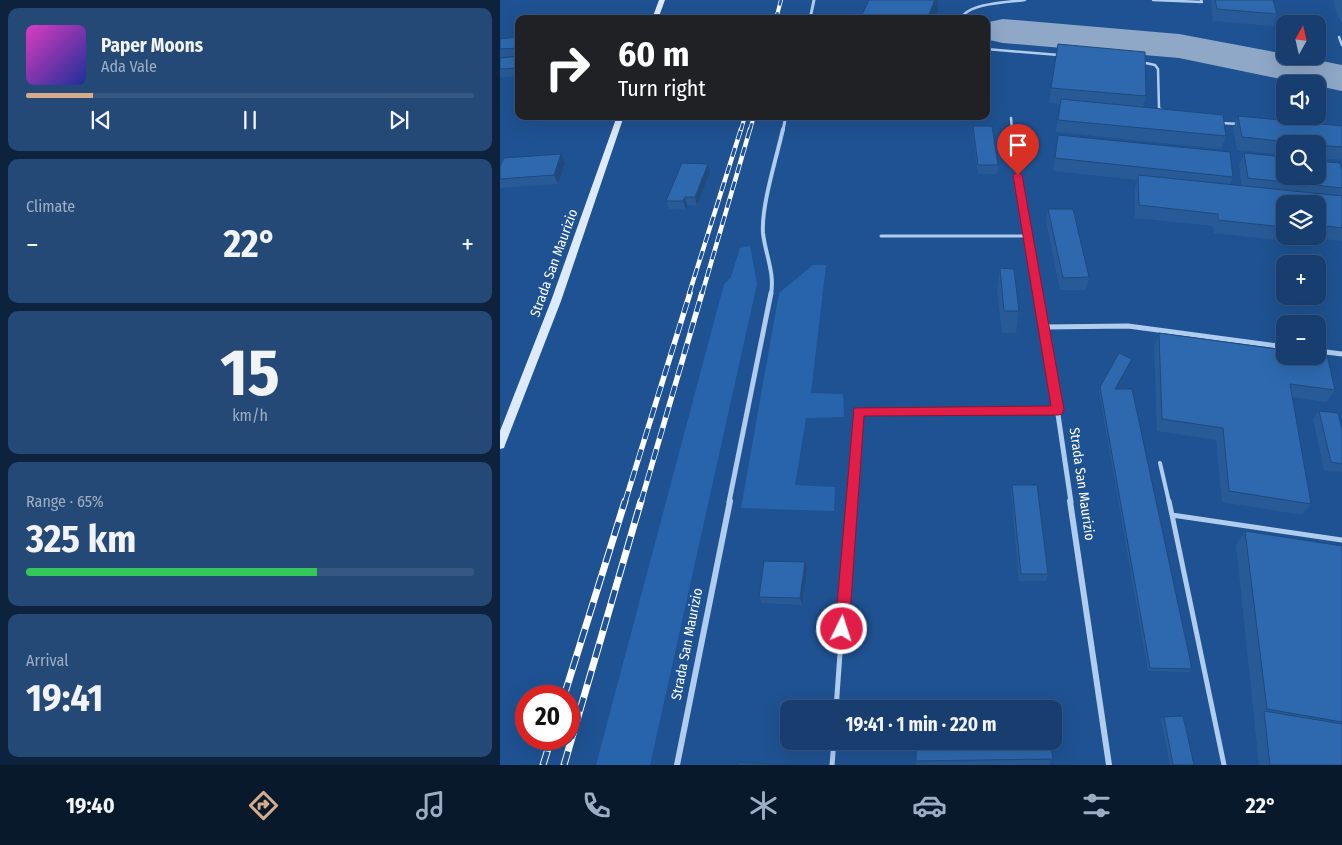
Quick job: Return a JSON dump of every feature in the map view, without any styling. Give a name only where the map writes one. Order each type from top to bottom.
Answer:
[{"type":"main road","points":[[656,15],[662,0]]},
{"type":"main road","name":"Strada San Maurizio","points":[[500,445],[556,301],[620,120]]},
{"type":"street","points":[[811,15],[814,0]]},
{"type":"street","name":"Strada San Maurizio","points":[[677,765],[773,284],[763,232],[764,214],[785,120]]},
{"type":"street","points":[[1045,327],[1128,326],[1276,345]]},
{"type":"street","name":"Strada San Maurizio","points":[[1045,327],[1110,765]]},
{"type":"street","points":[[1326,352],[1342,354]]},
{"type":"lane","points":[[963,15],[972,8],[1025,0]]},
{"type":"lane","points":[[1152,0],[1194,3],[1202,2],[1201,0]]},
{"type":"lane","points":[[1180,2],[1185,0]]},
{"type":"lane","points":[[1338,37],[1342,46]]},
{"type":"lane","points":[[990,48],[1062,55]]},
{"type":"lane","points":[[1137,62],[1155,65],[1158,69],[1160,108],[1166,115]]},
{"type":"lane","points":[[1011,118],[1018,175],[1045,327]]},
{"type":"lane","points":[[1218,122],[1246,125]]},
{"type":"lane","points":[[881,236],[1028,236]]},
{"type":"lane","points":[[837,700],[858,411],[1058,410]]},
{"type":"lane","points":[[1160,462],[1224,765]]},
{"type":"lane","points":[[1172,515],[1342,540]]},
{"type":"lane","points":[[832,765],[833,750]]},
{"type":"shaded area","points":[[750,246],[757,284],[650,765],[596,765],[724,284],[731,277],[740,248]]},
{"type":"shaded area","points":[[813,265],[826,265],[811,393],[843,394],[844,417],[806,418],[795,485],[835,487],[834,511],[741,508],[779,293]]},
{"type":"building","points":[[869,0],[935,0],[929,15],[862,15]]},
{"type":"building","points":[[1215,0],[1273,0],[1277,14],[1217,9]]},
{"type":"building","points":[[515,37],[515,48],[500,49],[500,39]]},
{"type":"building","points":[[1058,44],[1145,52],[1146,96],[1051,88]]},
{"type":"building","points":[[515,56],[515,68],[500,69],[500,58]]},
{"type":"building","points":[[1061,99],[1223,115],[1226,136],[1058,120]]},
{"type":"building","points":[[1238,116],[1276,120],[1276,125],[1342,126],[1342,147],[1326,146],[1326,135],[1276,135],[1276,141],[1242,137]]},
{"type":"building","points":[[973,126],[992,126],[998,165],[978,165]]},
{"type":"building","points":[[1058,135],[1230,152],[1233,177],[1055,158]]},
{"type":"building","points":[[1244,153],[1276,156],[1276,181],[1248,178]]},
{"type":"building","points":[[561,154],[554,175],[500,179],[500,166],[504,158]]},
{"type":"building","points":[[1326,162],[1340,163],[1342,188],[1314,185],[1326,185]]},
{"type":"building","points":[[682,163],[708,164],[695,197],[685,197],[683,201],[666,201]]},
{"type":"building","points":[[1138,175],[1342,196],[1342,228],[1326,226],[1326,195],[1276,195],[1276,226],[1218,220],[1218,214],[1139,205]]},
{"type":"building","points":[[1048,209],[1073,209],[1089,277],[1063,278]]},
{"type":"building","points":[[1000,268],[1014,269],[1019,311],[1004,311]]},
{"type":"building","points":[[1159,333],[1276,349],[1276,365],[1326,365],[1327,355],[1335,390],[1290,384],[1311,504],[1229,491],[1223,428],[1162,419]]},
{"type":"building","points":[[1119,353],[1132,359],[1115,389],[1132,389],[1192,669],[1150,668],[1100,387]]},
{"type":"building","points":[[1319,411],[1338,413],[1342,430],[1342,464],[1331,462]]},
{"type":"building","points":[[1012,485],[1037,485],[1048,574],[1021,574]]},
{"type":"building","points":[[1245,531],[1342,546],[1342,722],[1267,709]]},
{"type":"building","points":[[764,561],[805,562],[800,598],[759,597]]},
{"type":"building","points":[[1264,711],[1342,724],[1342,765],[1270,765]]},
{"type":"building","points":[[1183,716],[1194,765],[1173,765],[1164,717]]},
{"type":"building","points":[[916,750],[1052,750],[1053,759],[916,761]]},
{"type":"building","points":[[738,763],[789,764],[789,765],[738,765]]},
{"type":"taxiway","points":[[1003,31],[1179,46],[1342,78]]},
{"type":"railway","points":[[777,15],[781,0]]},
{"type":"railway","points":[[741,130],[744,120]]},
{"type":"railway","points":[[750,130],[753,120]]},
{"type":"railway","points":[[689,294],[741,129]]},
{"type":"railway","points":[[702,294],[750,129]]},
{"type":"railway","points":[[625,502],[690,293]]},
{"type":"railway","points":[[641,502],[702,293]]},
{"type":"railway","points":[[567,685],[625,501]]},
{"type":"railway","points":[[564,765],[641,501]]},
{"type":"railway","points":[[543,765],[548,750]]},
{"type":"route","points":[[842,629],[858,411],[1058,410],[1018,175]]}]
